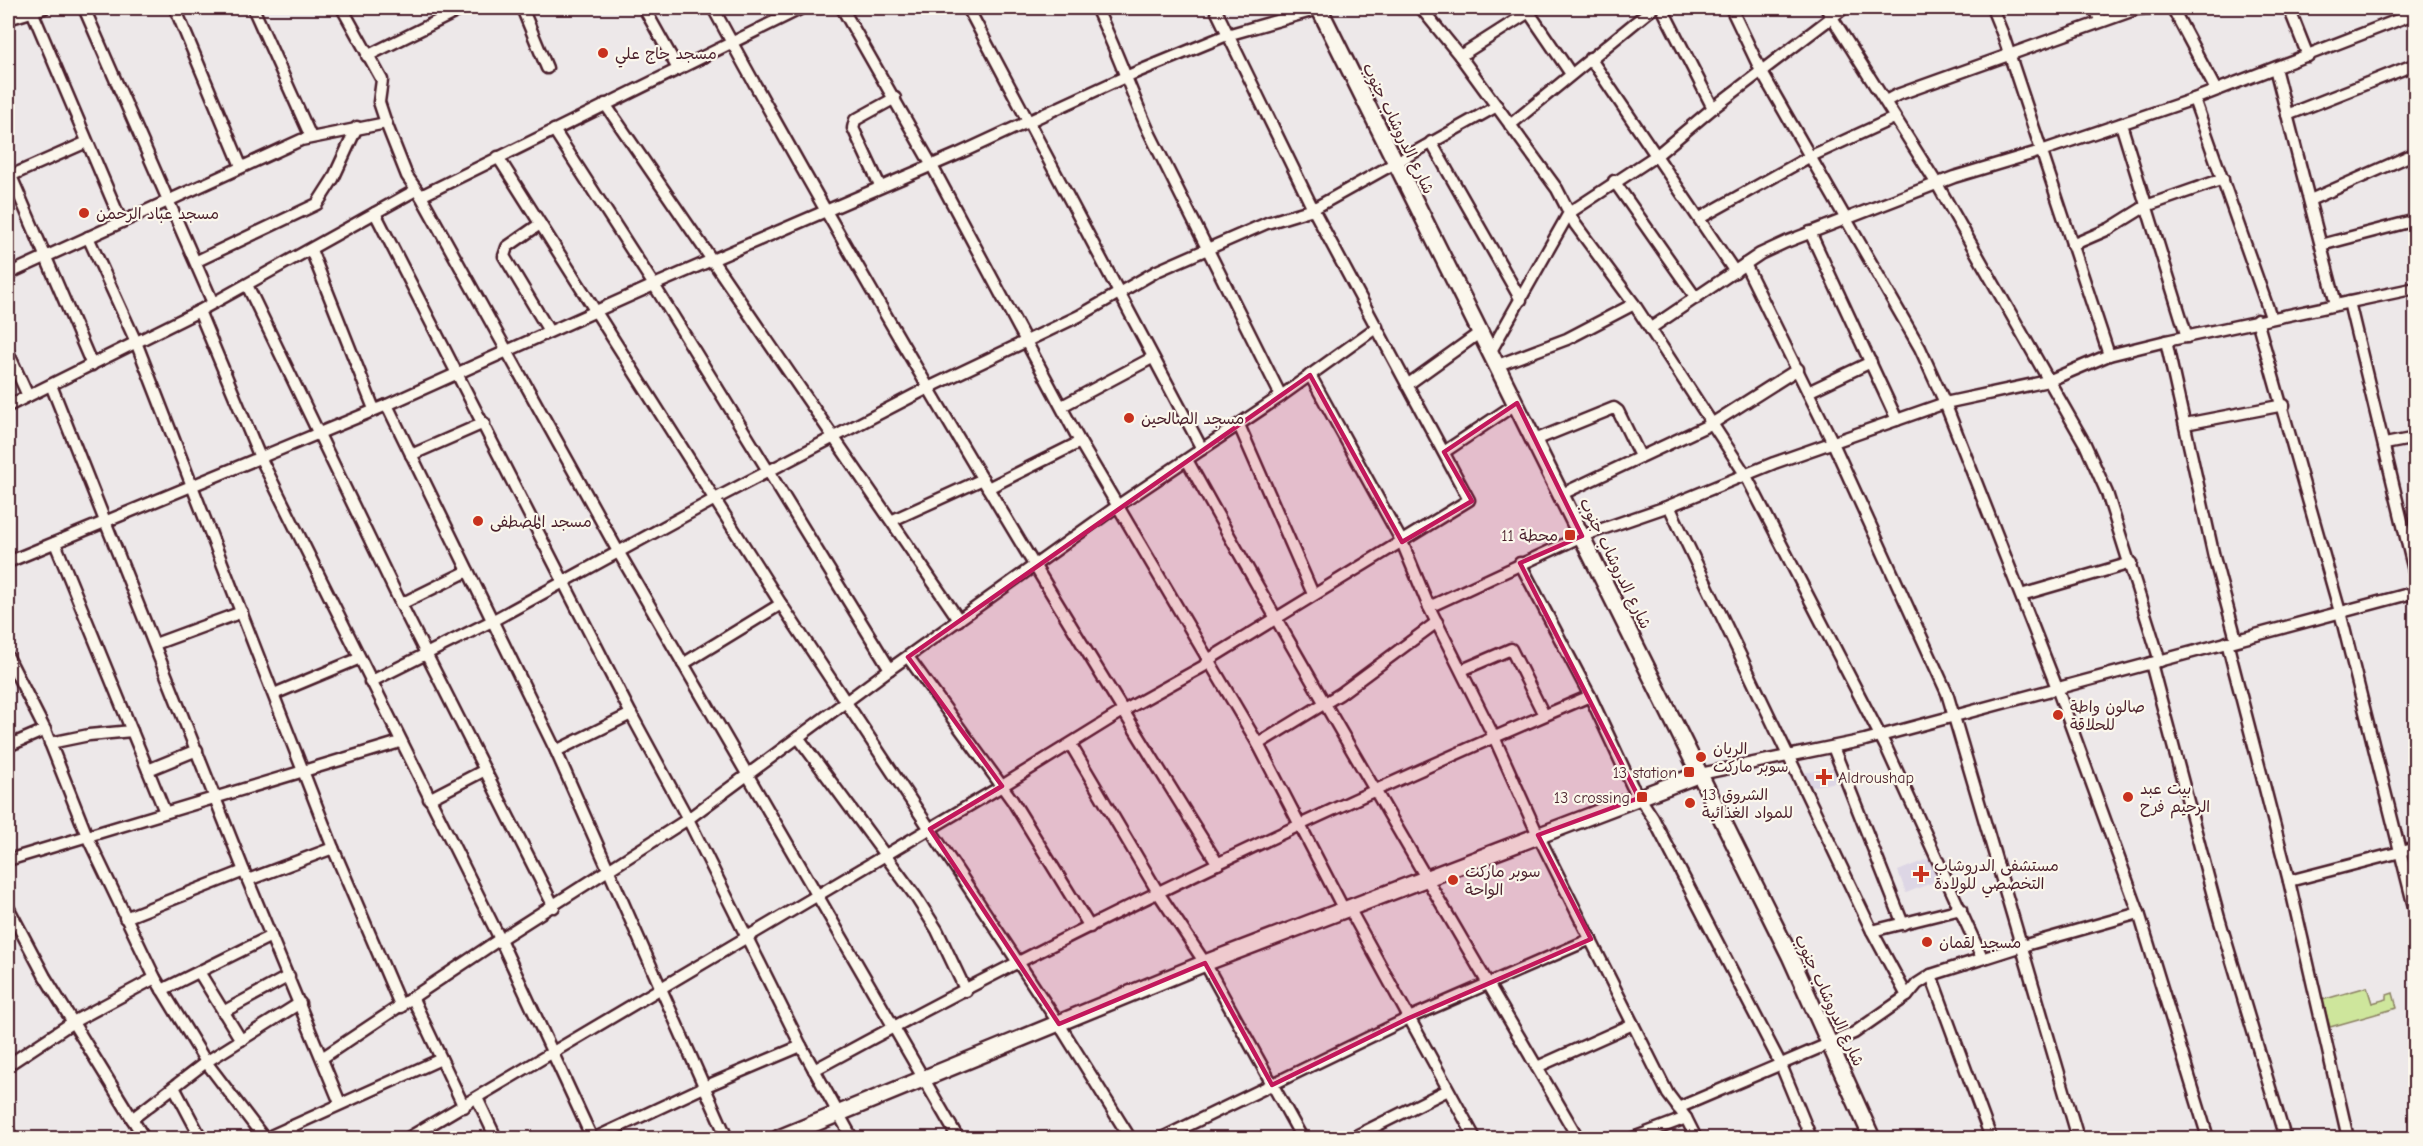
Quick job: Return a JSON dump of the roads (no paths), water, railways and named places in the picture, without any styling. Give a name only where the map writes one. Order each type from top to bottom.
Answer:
[{"type":"street","points":[[8,19],[44,8]]},
{"type":"street","points":[[84,8],[197,261],[213,303]]},
{"type":"street","points":[[175,8],[241,166]]},
{"type":"street","points":[[253,8],[311,137]]},
{"type":"street","points":[[342,8],[382,80],[379,102],[407,176],[508,350],[682,664],[958,1138]]},
{"type":"street","points":[[367,56],[464,8]]},
{"type":"street","points":[[522,8],[547,68]]},
{"type":"street","points":[[644,8],[677,67]]},
{"type":"street","points":[[713,8],[825,210],[928,388],[1218,864]]},
{"type":"street","points":[[8,406],[199,311],[375,213],[498,157],[731,40],[802,8]]},
{"type":"street","points":[[842,8],[895,98],[1116,507],[1258,744],[1346,909],[1475,1138]]},
{"type":"street","points":[[968,8],[1202,449]]},
{"type":"street","points":[[1096,8],[1149,132],[1281,396]]},
{"type":"street","points":[[415,1137],[1002,786],[1123,711],[1204,666],[1208,660],[1274,618],[1469,500],[1313,209],[1215,8]]},
{"type":"street","points":[[8,562],[104,524],[259,456],[387,405],[549,331],[931,165],[1125,76],[1227,35],[1320,8]]},
{"type":"street","name":"شارع الدروشاب جنوب","points":[[1320,8],[1700,774],[1831,1043],[1872,1138]]},
{"type":"street","points":[[1421,8],[1461,56],[1557,189],[1569,213],[1651,328],[1744,474],[1880,736],[1982,958]]},
{"type":"street","points":[[1510,125],[1653,8]]},
{"type":"street","points":[[1662,8],[1713,108]]},
{"type":"street","points":[[1731,8],[1761,71],[1920,348],[1946,403],[2057,687],[2139,913],[2208,1138]]},
{"type":"street","points":[[1495,358],[1521,300],[1569,213],[1614,181],[1658,155],[1829,12],[1844,8]]},
{"type":"street","points":[[1992,8],[2109,355]]},
{"type":"street","points":[[2094,8],[2102,21]]},
{"type":"street","points":[[1886,101],[1897,95],[2102,21],[2137,9],[2153,8]]},
{"type":"street","points":[[2170,8],[2216,90]]},
{"type":"street","points":[[2289,8],[2308,56]]},
{"type":"street","points":[[1461,56],[1528,10],[1571,74]]},
{"type":"street","points":[[32,11],[121,221]]},
{"type":"street","points":[[1829,12],[1937,184],[2021,342],[2048,381],[2097,468],[2131,563],[2219,918],[2285,1138]]},
{"type":"street","points":[[1651,328],[1760,254],[1810,232],[1975,170],[2042,151],[2194,99],[2415,13]]},
{"type":"street","points":[[1590,58],[1736,272]]},
{"type":"street","points":[[2287,115],[2415,64]]},
{"type":"street","points":[[2275,68],[2336,304]]},
{"type":"street","points":[[880,186],[853,128],[854,123],[895,98]]},
{"type":"street","points":[[2194,99],[2271,317]]},
{"type":"street","points":[[605,104],[960,620]]},
{"type":"street","points":[[370,682],[492,621],[715,499],[928,388],[1089,311],[1118,291],[1208,247],[1267,223],[1313,209],[1395,161],[1497,106]]},
{"type":"street","points":[[1700,218],[1809,157],[1894,118]]},
{"type":"street","points":[[8,274],[169,198],[311,137],[386,123]]},
{"type":"street","points":[[2121,124],[2187,337]]},
{"type":"street","points":[[197,261],[317,204],[333,179],[357,127]]},
{"type":"street","points":[[554,130],[654,285],[890,669]]},
{"type":"street","points":[[87,142],[9,173],[92,365]]},
{"type":"street","points":[[1431,142],[1521,300]]},
{"type":"street","points":[[2310,200],[2415,153]]},
{"type":"street","points":[[498,157],[781,604],[1059,1024],[1130,1138]]},
{"type":"street","points":[[2072,245],[2109,229],[2146,206],[2223,179]]},
{"type":"street","points":[[1614,181],[1695,298]]},
{"type":"street","points":[[375,213],[459,373],[631,714],[688,819],[801,1046],[852,1138]]},
{"type":"street","points":[[2320,245],[2415,220]]},
{"type":"street","points":[[540,224],[507,247],[504,256],[549,331]]},
{"type":"street","points":[[1810,232],[1898,420]]},
{"type":"street","points":[[88,237],[136,342],[333,848],[401,1006]]},
{"type":"street","points":[[311,250],[374,410]]},
{"type":"street","points":[[1745,264],[1798,369],[1939,672],[2078,1138]]},
{"type":"street","points":[[247,285],[320,432],[401,604],[554,907]]},
{"type":"street","points":[[1430,607],[1520,562],[1582,536],[1669,506],[1744,474],[1946,403],[2048,381],[2109,355],[2166,341],[2415,288]]},
{"type":"street","points":[[2349,302],[2385,444],[2415,579]]},
{"type":"street","points":[[1495,358],[1567,339],[1634,304]]},
{"type":"street","points":[[199,311],[259,456],[358,659],[500,939],[593,1138],[801,1046]]},
{"type":"street","points":[[2257,320],[2284,405],[2340,612],[2415,915]]},
{"type":"street","points":[[322,1058],[500,939],[554,907],[688,819],[1036,564],[1281,396],[1377,327]]},
{"type":"street","points":[[1407,385],[1482,332]]},
{"type":"street","points":[[2166,341],[2232,641],[2348,1138]]},
{"type":"street","points":[[8,352],[28,396]]},
{"type":"street","points":[[1062,406],[1152,358]]},
{"type":"street","points":[[1808,392],[1871,363]]},
{"type":"street","points":[[1562,494],[1713,423],[1798,369]]},
{"type":"street","points":[[1310,375],[1402,542],[1430,607],[1494,737],[1538,835],[1668,1094],[1686,1118],[1696,1138]]},
{"type":"street","points":[[51,385],[104,524],[155,644],[246,876],[340,1103]]},
{"type":"street","points":[[1444,452],[1517,403]]},
{"type":"street","points":[[387,405],[556,751],[659,990],[727,1138]]},
{"type":"street","points":[[2185,424],[2284,405]]},
{"type":"street","points":[[1535,440],[1614,408],[1618,411],[1640,456]]},
{"type":"street","points":[[411,455],[484,423]]},
{"type":"street","points":[[1239,425],[1313,594]]},
{"type":"street","points":[[2385,444],[2415,438]]},
{"type":"street","points":[[892,520],[986,483],[1080,442]]},
{"type":"street","points":[[1187,460],[1274,618],[1426,878],[1491,984],[1578,1138]]},
{"type":"street","points":[[1669,506],[1872,932],[1907,996]]},
{"type":"street","points":[[55,543],[165,812]]},
{"type":"street","points":[[1520,562],[1590,696],[1639,798],[1653,818],[1781,1065],[1811,1138]]},
{"type":"street","points":[[2021,595],[2131,563]]},
{"type":"street","points":[[401,604],[468,571]]},
{"type":"street","points":[[779,1138],[924,1081],[1205,963],[1700,774],[1790,757],[1880,736],[2415,592]]},
{"type":"street","points":[[682,664],[781,604]]},
{"type":"street","points":[[155,644],[242,612]]},
{"type":"street","points":[[1258,744],[1326,704],[1437,622]]},
{"type":"street","points":[[1462,670],[1511,649],[1544,715]]},
{"type":"street","points":[[8,657],[45,730],[87,836],[155,978],[207,1062],[265,1138],[441,1059]]},
{"type":"street","points":[[908,657],[1002,786],[1090,927]]},
{"type":"street","points":[[274,694],[358,659]]},
{"type":"street","points":[[814,1070],[892,1027],[1300,823],[1590,696]]},
{"type":"street","points":[[556,751],[631,714]]},
{"type":"street","points":[[8,746],[45,730]]},
{"type":"street","points":[[50,743],[89,735],[132,731]]},
{"type":"street","points":[[798,737],[886,855],[937,930],[966,991]]},
{"type":"street","points":[[8,860],[400,742]]},
{"type":"street","points":[[1071,744],[1159,894],[1205,963],[1302,1138]]},
{"type":"street","points":[[1833,747],[1903,924]]},
{"type":"street","points":[[148,770],[197,750]]},
{"type":"street","points":[[429,799],[485,770]]},
{"type":"street","points":[[125,918],[333,848]]},
{"type":"street","points":[[2289,881],[2415,848]]},
{"type":"street","points":[[8,907],[73,1022],[144,1138]]},
{"type":"street","points":[[1872,932],[1961,909]]},
{"type":"street","points":[[1678,1108],[1854,1033],[1907,996],[1917,984],[1931,975],[2139,913]]},
{"type":"street","points":[[162,990],[271,936]]},
{"type":"street","points":[[1162,1138],[1409,1018],[1591,939]]},
{"type":"street","points":[[199,972],[241,1040]]},
{"type":"street","points":[[1931,975],[1991,1138]]},
{"type":"street","points":[[223,1012],[289,976]]},
{"type":"street","points":[[8,1065],[73,1022],[155,978]]},
{"type":"street","points":[[413,999],[464,1107]]},
{"type":"street","points":[[132,1119],[207,1062],[300,1003]]},
{"type":"street","points":[[1537,1067],[1634,1024]]},
{"type":"street","points":[[2415,1049],[2415,1069]]},
{"type":"street","points":[[174,1087],[201,1138]]},
{"type":"street","points":[[1352,1138],[1448,1090]]},
{"type":"street","points":[[477,1098],[496,1138]]},
{"type":"street","points":[[1633,1138],[1686,1118]]},
{"type":"street","points":[[290,1127],[295,1138]]},
{"type":"place","name":"مسجد حاج علي","points":[[603,53]]},
{"type":"place","name":"مسجد عباد الرحمن","points":[[84,213]]},
{"type":"place","name":"مسجد الصالحين","points":[[1129,418]]},
{"type":"place","name":"مسجد المصطفى","points":[[478,521]]},
{"type":"place","name":"محطة 11","points":[[1570,535]]},
{"type":"place","name":"صالون واطة للحلاقة","points":[[2058,715]]},
{"type":"place","name":"الريان سوبر ماركت","points":[[1701,757]]},
{"type":"place","name":"13 station","points":[[1689,772]]},
{"type":"place","name":"Aldroushap","points":[[1824,777]]},
{"type":"place","name":"13 crossing","points":[[1642,797]]},
{"type":"place","name":"بيت عبد الرحيم فرح","points":[[2128,797]]},
{"type":"place","name":"الشروق 13 للمواد الغذائية","points":[[1690,803]]},
{"type":"place","name":"مستشفى الدروشاب التخصصي للولادة","points":[[1921,874]]},
{"type":"place","name":"سوبر ماركت الواحة","points":[[1453,880]]},
{"type":"place","name":"مسجد لقمان","points":[[1927,942]]}]
